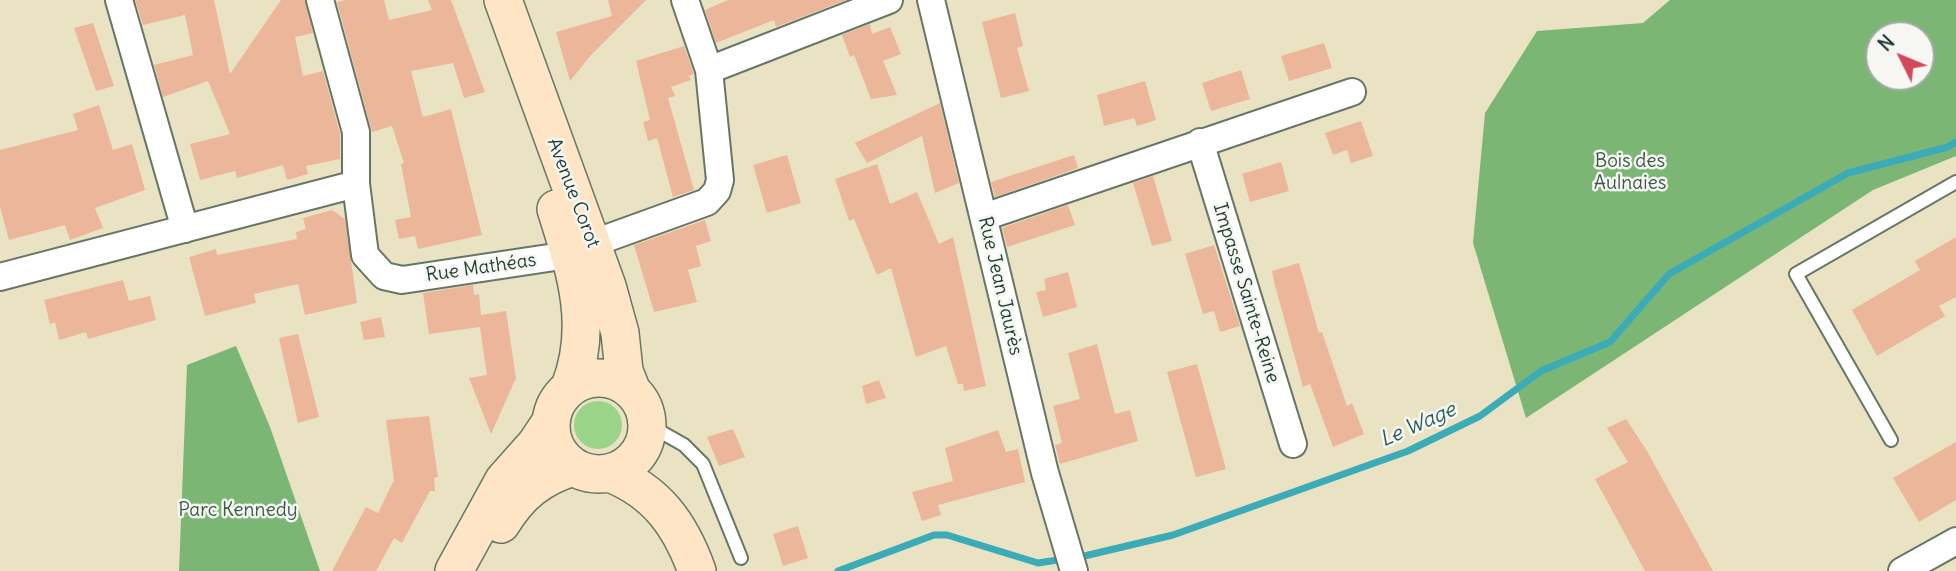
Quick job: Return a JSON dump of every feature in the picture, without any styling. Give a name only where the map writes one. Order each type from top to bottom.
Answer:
[{"type":"street","points":[[119,0],[186,229]]},
{"type":"street","name":"Rue Mathéas","points":[[320,0],[352,114],[358,154],[356,184],[362,246],[376,270],[384,276],[402,280],[536,261],[701,205],[717,191],[720,180],[709,71]]},
{"type":"street","name":"Avenue Corot","points":[[483,0],[581,247],[617,321],[624,371],[631,389],[644,409],[646,432],[674,488],[692,558]]},
{"type":"street","name":"Avenue Corot","points":[[454,571],[504,480],[536,444],[550,423],[556,403],[569,387],[581,352],[581,247],[503,0]]},
{"type":"street","points":[[685,0],[709,71],[890,0]]},
{"type":"street","name":"Rue Jean Jaurès","points":[[931,0],[1043,462],[1074,571]]},
{"type":"street","points":[[984,217],[1352,92]]},
{"type":"street","name":"Impasse Sainte-Reine","points":[[1200,142],[1293,444]]},
{"type":"street","points":[[0,276],[356,184]]},
{"type":"street","points":[[569,387],[582,380],[604,377],[631,389]]},
{"type":"street","points":[[475,571],[509,511],[523,494],[550,475],[573,467],[557,451],[550,423]]},
{"type":"street","points":[[610,473],[629,464],[646,432]]},
{"type":"street","name":"Avenue Corot","points":[[573,467],[587,473],[610,473],[652,495],[673,519],[692,558]]},
{"type":"street","points":[[1902,571],[1956,541]]},
{"type":"lane","points":[[1891,440],[1796,274],[1956,182]]},
{"type":"lane","points":[[646,432],[684,445],[703,464],[741,558]]},
{"type":"green space","name":"Bois des Aulnaies","points":[[1670,0],[1956,0],[1956,156],[1873,190],[1526,418],[1473,243],[1485,113],[1537,31],[1643,23]]},
{"type":"green space","name":"Parc Kennedy","points":[[236,346],[270,427],[320,571],[179,571],[187,365]]},
{"type":"green space","points":[[598,401],[615,408],[622,425],[615,442],[598,449],[581,442],[574,425],[581,408]]},
{"type":"building","points":[[135,0],[214,0],[230,74],[281,0],[305,0],[313,33],[295,37],[303,76],[323,71],[340,134],[340,159],[306,166],[308,174],[287,180],[283,165],[237,178],[235,171],[200,180],[190,144],[230,134],[208,81],[163,97],[154,65],[193,55],[185,15],[143,25]]},
{"type":"building","points":[[384,0],[389,20],[432,10],[428,0],[451,0],[485,92],[464,98],[453,63],[411,71],[423,117],[451,109],[482,235],[418,249],[415,236],[399,239],[395,220],[411,217],[401,164],[404,163],[392,126],[372,132],[337,2]]},
{"type":"building","points":[[608,0],[646,0],[592,54],[570,81],[556,32],[612,16]]},
{"type":"building","points":[[728,0],[846,0],[776,27],[774,20],[716,43],[705,10]]},
{"type":"building","points":[[1015,13],[1023,46],[1017,48],[1029,91],[1001,98],[982,22]]},
{"type":"building","points":[[93,23],[114,86],[96,91],[74,28]]},
{"type":"building","points":[[870,24],[872,34],[890,27],[901,54],[883,61],[897,95],[871,99],[854,55],[850,57],[842,35]]},
{"type":"building","points":[[1324,43],[1332,68],[1289,81],[1281,56]]},
{"type":"building","points":[[684,46],[694,74],[689,76],[691,80],[671,87],[675,96],[668,98],[694,190],[673,197],[657,138],[648,141],[643,122],[650,120],[636,61]]},
{"type":"building","points":[[1241,70],[1250,99],[1211,111],[1202,83]]},
{"type":"building","points":[[1145,81],[1156,120],[1137,126],[1134,118],[1104,126],[1097,95]]},
{"type":"building","points":[[940,103],[959,183],[935,193],[922,136],[867,163],[855,143]]},
{"type":"building","points":[[99,105],[113,150],[132,144],[145,190],[95,208],[103,228],[70,240],[65,225],[9,240],[0,207],[0,150],[78,130],[73,114]]},
{"type":"building","points":[[1361,121],[1373,156],[1351,163],[1347,150],[1333,155],[1325,133]]},
{"type":"building","points":[[787,155],[801,203],[767,213],[753,165]]},
{"type":"building","points":[[1074,155],[1078,168],[995,197],[991,182]]},
{"type":"building","points":[[1281,162],[1289,191],[1250,202],[1242,174]]},
{"type":"building","points":[[877,164],[890,204],[917,192],[939,244],[953,237],[986,386],[964,391],[963,384],[958,384],[946,346],[916,357],[891,268],[877,275],[854,219],[849,221],[835,179]]},
{"type":"building","points":[[1153,176],[1172,241],[1152,246],[1133,183]]},
{"type":"building","points":[[1068,205],[1075,225],[1007,247],[1002,228]]},
{"type":"building","points":[[332,210],[345,219],[357,303],[305,315],[298,284],[254,294],[256,303],[205,316],[189,257],[216,249],[217,255],[297,239],[296,232],[306,229],[303,218]]},
{"type":"building","points":[[705,220],[711,241],[696,246],[701,266],[688,270],[697,302],[654,312],[634,245]]},
{"type":"building","points":[[1956,237],[1956,297],[1939,306],[1945,316],[1877,356],[1852,310],[1920,270],[1915,261]]},
{"type":"building","points":[[1214,245],[1240,326],[1220,332],[1214,311],[1203,314],[1185,254]]},
{"type":"building","points":[[1299,263],[1319,333],[1322,332],[1347,406],[1352,403],[1364,434],[1333,447],[1310,384],[1303,387],[1274,282],[1272,271]]},
{"type":"building","points":[[1068,272],[1077,307],[1043,317],[1036,292],[1046,290],[1044,279]]},
{"type":"building","points":[[123,280],[129,301],[150,296],[156,320],[88,339],[86,332],[59,340],[55,322],[50,324],[44,300]]},
{"type":"building","points":[[473,285],[474,295],[479,294],[481,315],[506,311],[516,378],[491,434],[469,378],[487,375],[480,327],[429,334],[423,293]]},
{"type":"building","points":[[381,317],[385,337],[364,340],[360,322]]},
{"type":"building","points":[[298,334],[319,417],[298,423],[279,338]]},
{"type":"building","points":[[1097,344],[1115,414],[1130,410],[1138,441],[1060,464],[1055,445],[1062,443],[1053,406],[1080,399],[1068,353]]},
{"type":"building","points":[[1197,364],[1226,469],[1196,477],[1167,372]]},
{"type":"building","points":[[879,380],[886,398],[866,404],[862,386]]},
{"type":"building","points":[[429,416],[438,477],[434,478],[435,491],[430,491],[402,543],[394,538],[376,571],[332,571],[366,507],[378,513],[394,480],[386,420]]},
{"type":"building","points":[[1626,419],[1647,451],[1713,571],[1645,571],[1595,479],[1628,462],[1607,428]]},
{"type":"building","points":[[733,429],[745,457],[719,466],[707,437]]},
{"type":"building","points":[[998,430],[1006,452],[1018,449],[1025,482],[938,505],[941,515],[922,521],[912,492],[953,481],[945,448]]},
{"type":"building","points":[[1956,442],[1956,500],[1919,522],[1893,478]]},
{"type":"building","points":[[798,526],[808,558],[783,566],[773,534]]},
{"type":"waterway","name":"Le Wage","points":[[1076,558],[1173,535],[1408,451],[1480,416],[1541,371],[1610,342],[1669,274],[1848,173],[1948,147],[1956,142]]},
{"type":"waterway","name":"Le Wage","points":[[838,571],[934,535],[947,535],[1038,563],[1064,559]]}]
